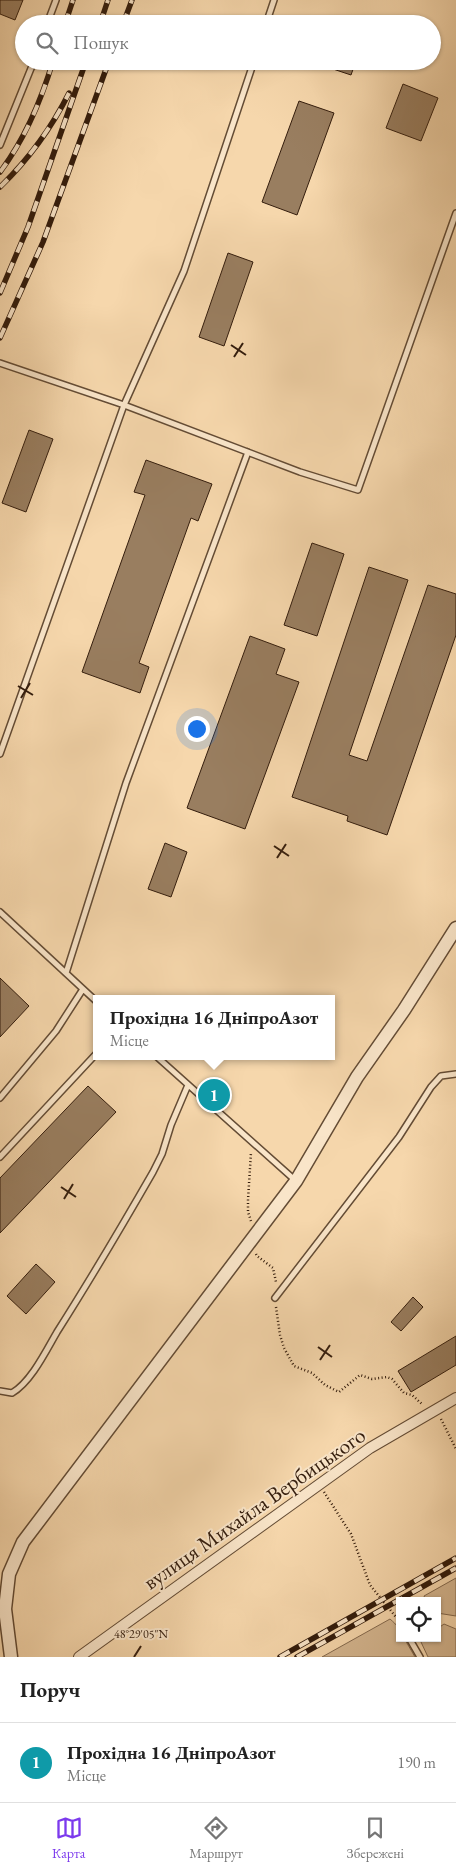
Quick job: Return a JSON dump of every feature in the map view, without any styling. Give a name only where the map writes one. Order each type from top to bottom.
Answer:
[{"type":"street","points":[[11,1657],[6,1609],[9,1574],[23,1542],[296,1181],[357,1077],[404,1010],[456,928]]},
{"type":"street","name":"вулиця Михайла Вербицького","points":[[79,1657],[370,1448],[456,1398]]},
{"type":"lane","points":[[50,15],[56,0]]},
{"type":"lane","points":[[269,15],[274,0]]},
{"type":"lane","points":[[0,145],[30,70]]},
{"type":"lane","points":[[0,754],[124,405],[184,271],[251,70]]},
{"type":"lane","points":[[0,363],[124,405],[300,472],[358,490],[456,213]]},
{"type":"lane","points":[[66,973],[126,783],[248,452]]},
{"type":"lane","points":[[0,912],[93,999]]},
{"type":"lane","points":[[0,1098],[56,1031],[83,989]]},
{"type":"lane","points":[[0,1157],[93,1057]]},
{"type":"lane","points":[[160,1060],[296,1181]]},
{"type":"lane","points":[[275,1298],[399,1137],[431,1087],[441,1076],[456,1074]]},
{"type":"lane","points":[[0,1390],[12,1393],[20,1389],[89,1282],[154,1172],[162,1154],[171,1124],[188,1086]]},
{"type":"lane","points":[[411,1642],[420,1657]]},
{"type":"path","points":[[253,1143],[249,1167],[248,1212],[252,1226],[254,1247],[257,1256],[273,1268],[276,1281],[275,1298],[280,1335],[284,1348],[294,1366],[312,1373],[325,1385],[339,1392],[360,1375],[372,1379],[392,1379],[404,1393],[412,1395],[439,1416],[456,1449]]},
{"type":"path","points":[[319,1484],[351,1534],[370,1585],[396,1617]]},
{"type":"shaded area","points":[[456,1578],[456,1616],[441,1614],[441,1597],[424,1596]]},
{"type":"shaded area","points":[[390,1619],[396,1624],[396,1642],[406,1642],[415,1657],[322,1657]]},
{"type":"shaded area","points":[[444,1624],[456,1629],[456,1657],[428,1657],[421,1642],[441,1642],[441,1626]]},
{"type":"building","points":[[0,0],[23,0],[17,15],[15,15],[15,20],[0,14]]},
{"type":"building","points":[[336,70],[353,70],[351,75]]},
{"type":"building","points":[[403,84],[438,98],[421,141],[386,128]]},
{"type":"building","points":[[299,101],[334,113],[297,215],[262,202]]},
{"type":"building","points":[[228,253],[253,262],[224,346],[199,337]]},
{"type":"building","points":[[29,430],[53,439],[26,512],[2,503]]},
{"type":"building","points":[[146,460],[212,484],[198,521],[191,518],[139,663],[149,667],[140,693],[82,672],[145,495],[134,492]]},
{"type":"building","points":[[312,543],[344,554],[317,636],[284,625]]},
{"type":"building","points":[[369,567],[408,580],[349,755],[367,761],[428,585],[456,594],[456,635],[387,835],[347,821],[348,816],[292,797]]},
{"type":"building","points":[[250,636],[285,649],[276,674],[299,682],[245,829],[187,808]]},
{"type":"building","points":[[165,843],[187,852],[171,897],[148,889]]},
{"type":"building","points":[[0,978],[29,1006],[0,1037]]},
{"type":"building","points":[[88,1086],[116,1112],[0,1233],[0,1178]]},
{"type":"building","points":[[36,1264],[55,1282],[26,1314],[7,1296]]},
{"type":"building","points":[[413,1297],[423,1307],[401,1331],[391,1322]]},
{"type":"building","points":[[456,1336],[456,1365],[411,1392],[398,1371]]},
{"type":"railway","points":[[68,15],[73,0]]},
{"type":"railway","points":[[103,15],[108,0]]},
{"type":"railway","points":[[126,15],[132,0]]},
{"type":"railway","points":[[0,172],[25,133],[50,70]]},
{"type":"railway","points":[[0,293],[28,227],[83,70]]},
{"type":"railway","points":[[0,338],[43,242],[106,70]]},
{"type":"railway","points":[[0,187],[39,143],[69,93]]},
{"type":"railway","points":[[280,1657],[456,1558]]},
{"type":"railway","points":[[297,1657],[456,1568]]},
{"type":"place","name":"Прохідна 16 ДніпроАзот","points":[[214,1095]]}]
